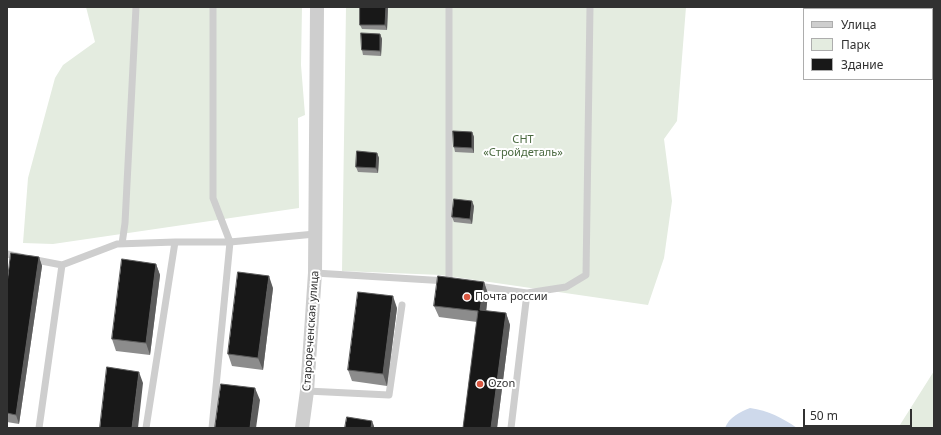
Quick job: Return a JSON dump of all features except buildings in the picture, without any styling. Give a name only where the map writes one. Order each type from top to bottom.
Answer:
[{"type":"street","name":"Старореченская улица","points":[[302,428],[307,391],[316,273],[317,7]]},
{"type":"lane","points":[[122,244],[125,223],[136,7]]},
{"type":"lane","points":[[212,428],[230,242],[213,198],[213,7]]},
{"type":"lane","points":[[316,273],[453,282],[449,7]]},
{"type":"lane","points":[[473,285],[527,293],[566,287],[586,275],[590,7]]},
{"type":"lane","points":[[7,254],[62,265],[116,244],[230,242],[315,234]]},
{"type":"lane","points":[[146,428],[175,242]]},
{"type":"lane","points":[[39,428],[62,265]]},
{"type":"lane","points":[[511,428],[527,293]]},
{"type":"lane","points":[[307,391],[389,396],[402,305]]},
{"type":"green space","points":[[86,7],[302,7],[301,65],[305,115],[298,118],[299,208],[53,244],[23,243],[28,178],[55,78],[63,65],[95,42]]},
{"type":"green space","name":"СНТ «Стройдеталь»","points":[[346,7],[686,7],[677,121],[664,139],[672,201],[664,258],[648,305],[441,275],[342,271]]},
{"type":"green space","points":[[934,371],[934,428],[898,428]]},
{"type":"water","points":[[750,408],[775,415],[797,428],[725,428],[732,418]]},
{"type":"place","name":"Почта россии","points":[[467,297]]},
{"type":"place","name":"Ozon","points":[[480,384]]}]
